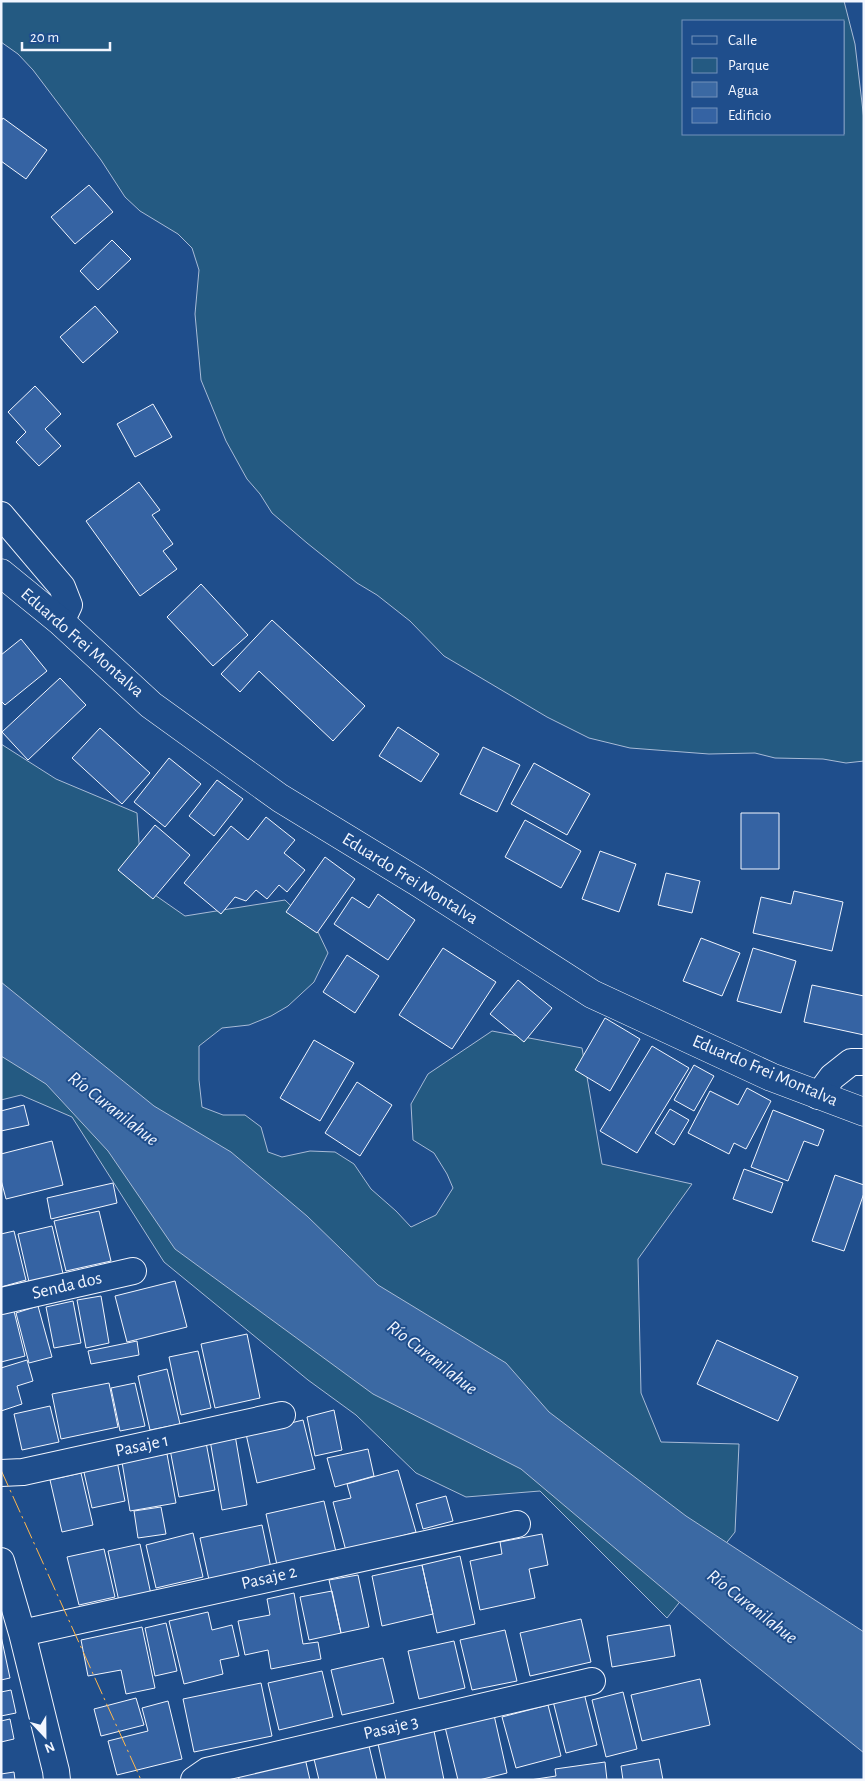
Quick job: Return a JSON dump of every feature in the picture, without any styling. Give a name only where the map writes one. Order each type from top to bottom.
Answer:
[{"type":"main road","name":"Eduardo Frei Montalva","points":[[1,573],[61,622],[151,704],[280,798],[416,881],[592,994],[772,1077],[864,1112]]},
{"type":"street","points":[[1,515],[62,587],[69,605],[61,622]]},
{"type":"street","points":[[818,1096],[832,1077],[851,1062],[864,1062]]},
{"type":"street","name":"Senda dos","points":[[1,1301],[133,1271]]},
{"type":"street","name":"Pasaje 1","points":[[1,1473],[23,1472],[282,1415]]},
{"type":"street","name":"Pasaje 2","points":[[22,1633],[517,1524]]},
{"type":"street","points":[[1,1561],[22,1633],[57,1780]]},
{"type":"street","name":"Pasaje 3","points":[[194,1780],[206,1771],[592,1681]]},
{"type":"green space","points":[[1,1],[844,1],[855,44],[864,120],[864,761],[846,763],[823,759],[775,758],[755,753],[709,754],[630,748],[589,738],[547,717],[444,656],[410,621],[377,595],[357,583],[307,543],[272,513],[260,494],[247,479],[226,441],[201,380],[195,314],[199,270],[192,248],[178,234],[140,211],[125,197],[101,160],[33,70],[18,54],[1,42]]},
{"type":"green space","points":[[1,744],[56,779],[137,813],[142,886],[185,916],[285,900],[318,932],[328,953],[314,982],[288,1006],[271,1016],[249,1025],[222,1028],[199,1046],[199,1080],[202,1107],[223,1115],[245,1115],[261,1127],[268,1152],[282,1157],[310,1151],[335,1152],[354,1164],[371,1189],[411,1227],[436,1215],[453,1188],[434,1153],[413,1140],[411,1104],[428,1074],[492,1031],[582,1048],[602,1164],[692,1184],[638,1259],[641,1393],[661,1442],[739,1444],[735,1532],[667,1618],[540,1491],[466,1497],[416,1473],[356,1415],[308,1380],[164,1262],[72,1117],[21,1095],[1,1100]]},
{"type":"water","name":"Río Curanilahue","points":[[1,982],[154,1106],[231,1152],[307,1216],[378,1285],[506,1363],[549,1412],[686,1516],[864,1632],[864,1753],[730,1645],[521,1469],[373,1394],[175,1249],[108,1151],[46,1084],[1,1056]]},
{"type":"building","points":[[3,118],[47,150],[26,179],[1,161],[1,121]]},
{"type":"building","points":[[89,185],[113,212],[75,244],[51,217]]},
{"type":"building","points":[[112,240],[131,259],[98,290],[80,271]]},
{"type":"building","points":[[95,306],[118,332],[83,363],[60,337]]},
{"type":"building","points":[[35,386],[61,414],[45,429],[61,446],[39,466],[16,442],[26,432],[8,412]]},
{"type":"building","points":[[153,404],[172,437],[135,457],[117,424]]},
{"type":"building","points":[[139,482],[160,510],[152,515],[173,544],[163,551],[177,569],[140,596],[86,521]]},
{"type":"building","points":[[201,584],[248,635],[213,666],[167,617]]},
{"type":"building","points":[[272,620],[365,706],[333,741],[259,671],[240,692],[221,674]]},
{"type":"building","points":[[21,639],[47,671],[5,705],[1,701],[1,655]]},
{"type":"building","points":[[60,678],[86,705],[28,760],[2,732]]},
{"type":"building","points":[[398,727],[439,754],[421,782],[379,756]]},
{"type":"building","points":[[100,728],[150,773],[122,804],[72,758]]},
{"type":"building","points":[[483,747],[520,765],[497,812],[460,794]]},
{"type":"building","points":[[169,758],[201,784],[165,827],[134,802]]},
{"type":"building","points":[[534,763],[590,794],[567,835],[511,804]]},
{"type":"building","points":[[217,780],[243,799],[214,836],[189,816]]},
{"type":"building","points":[[741,813],[779,813],[779,869],[741,869]]},
{"type":"building","points":[[266,817],[295,840],[284,853],[305,870],[287,892],[279,885],[267,899],[256,890],[246,901],[235,897],[221,914],[184,883],[231,826],[248,840]]},
{"type":"building","points":[[525,820],[581,851],[561,888],[505,857]]},
{"type":"building","points":[[155,825],[190,855],[153,899],[118,870]]},
{"type":"building","points":[[600,851],[636,864],[619,912],[582,899]]},
{"type":"building","points":[[325,857],[355,879],[317,933],[286,912]]},
{"type":"building","points":[[666,873],[700,881],[692,913],[658,905]]},
{"type":"building","points":[[794,891],[843,902],[832,951],[753,933],[761,897],[791,904]]},
{"type":"building","points":[[378,894],[415,920],[388,960],[334,924],[352,897],[369,908]]},
{"type":"building","points":[[701,938],[740,953],[722,996],[683,981]]},
{"type":"building","points":[[443,948],[496,982],[452,1049],[399,1015]]},
{"type":"building","points":[[753,948],[796,961],[781,1013],[737,1001]]},
{"type":"building","points":[[347,955],[379,976],[355,1013],[323,992]]},
{"type":"building","points":[[518,980],[552,1008],[524,1042],[490,1014]]},
{"type":"building","points":[[812,985],[864,996],[864,1035],[804,1022]]},
{"type":"building","points":[[605,1018],[640,1039],[610,1091],[575,1070]]},
{"type":"building","points":[[314,1040],[354,1063],[320,1121],[280,1098]]},
{"type":"building","points":[[652,1046],[689,1068],[637,1153],[600,1131]]},
{"type":"building","points":[[694,1065],[714,1076],[694,1111],[674,1100]]},
{"type":"building","points":[[357,1082],[392,1105],[360,1156],[325,1133]]},
{"type":"building","points":[[747,1088],[771,1101],[746,1149],[734,1143],[729,1154],[688,1133],[710,1091],[738,1105]]},
{"type":"building","points":[[24,1105],[29,1125],[1,1131],[1,1111]]},
{"type":"building","points":[[670,1109],[689,1120],[674,1145],[655,1133]]},
{"type":"building","points":[[773,1110],[824,1130],[818,1146],[804,1141],[788,1181],[751,1167]]},
{"type":"building","points":[[52,1141],[63,1185],[6,1199],[1,1180],[1,1154]]},
{"type":"building","points":[[744,1169],[783,1183],[772,1213],[733,1199]]},
{"type":"building","points":[[835,1175],[864,1185],[864,1193],[844,1251],[812,1241]]},
{"type":"building","points":[[113,1183],[117,1203],[51,1219],[47,1198]]},
{"type":"building","points":[[99,1211],[111,1261],[66,1271],[54,1221]]},
{"type":"building","points":[[52,1226],[64,1278],[30,1286],[18,1234]]},
{"type":"building","points":[[14,1231],[26,1280],[1,1287],[1,1234]]},
{"type":"building","points":[[175,1281],[187,1327],[127,1342],[115,1296]]},
{"type":"building","points":[[101,1296],[109,1343],[86,1348],[77,1300]]},
{"type":"building","points":[[73,1301],[81,1343],[54,1348],[46,1307]]},
{"type":"building","points":[[38,1306],[52,1357],[29,1363],[16,1313]]},
{"type":"building","points":[[13,1307],[25,1356],[1,1362],[1,1310]]},
{"type":"building","points":[[247,1334],[260,1398],[215,1408],[201,1344]]},
{"type":"building","points":[[717,1340],[798,1377],[778,1421],[697,1384]]},
{"type":"building","points":[[137,1341],[139,1355],[91,1364],[88,1351]]},
{"type":"building","points":[[198,1351],[211,1408],[181,1415],[169,1357]]},
{"type":"building","points":[[27,1360],[33,1381],[17,1386],[22,1404],[1,1411],[1,1368]]},
{"type":"building","points":[[167,1369],[180,1424],[150,1430],[138,1376]]},
{"type":"building","points":[[109,1383],[118,1427],[61,1439],[52,1394]]},
{"type":"building","points":[[135,1383],[145,1426],[120,1431],[111,1388]]},
{"type":"building","points":[[50,1406],[59,1442],[22,1450],[14,1414]]},
{"type":"building","points":[[334,1410],[342,1450],[315,1456],[307,1417]]},
{"type":"building","points":[[303,1420],[315,1469],[257,1483],[246,1434]]},
{"type":"building","points":[[235,1435],[247,1505],[222,1510],[210,1440]]},
{"type":"building","points":[[205,1437],[215,1490],[179,1497],[169,1444]]},
{"type":"building","points":[[368,1449],[374,1476],[335,1487],[327,1458]]},
{"type":"building","points":[[167,1454],[176,1503],[130,1511],[122,1462]]},
{"type":"building","points":[[117,1461],[125,1501],[92,1508],[83,1468]]},
{"type":"building","points":[[398,1470],[416,1532],[346,1551],[333,1502],[351,1498],[347,1484]]},
{"type":"building","points":[[81,1473],[93,1525],[62,1532],[50,1480]]},
{"type":"building","points":[[446,1496],[453,1521],[423,1529],[416,1504]]},
{"type":"building","points":[[324,1501],[336,1552],[277,1565],[266,1514]]},
{"type":"building","points":[[161,1507],[166,1534],[138,1538],[134,1511]]},
{"type":"building","points":[[262,1525],[271,1568],[209,1580],[200,1538]]},
{"type":"building","points":[[193,1533],[203,1577],[156,1588],[146,1545]]},
{"type":"building","points":[[542,1534],[548,1565],[529,1569],[535,1598],[480,1610],[470,1561],[502,1554],[500,1542]]},
{"type":"building","points":[[140,1544],[152,1599],[120,1606],[108,1551]]},
{"type":"building","points":[[104,1549],[115,1597],[79,1605],[67,1557]]},
{"type":"building","points":[[460,1556],[475,1624],[437,1633],[422,1565]]},
{"type":"building","points":[[422,1565],[433,1614],[382,1626],[372,1576]]},
{"type":"building","points":[[358,1575],[369,1627],[341,1633],[329,1580]]},
{"type":"building","points":[[332,1591],[341,1633],[309,1640],[300,1597]]},
{"type":"building","points":[[294,1593],[303,1644],[318,1642],[321,1659],[271,1669],[268,1650],[245,1655],[238,1621],[270,1615],[267,1599]]},
{"type":"building","points":[[208,1612],[212,1630],[232,1625],[239,1656],[220,1660],[223,1674],[184,1684],[169,1621]]},
{"type":"building","points":[[581,1619],[591,1662],[530,1676],[520,1633]]},
{"type":"building","points":[[166,1623],[177,1671],[155,1676],[145,1628]]},
{"type":"building","points":[[670,1625],[675,1656],[612,1667],[607,1636]]},
{"type":"building","points":[[142,1627],[155,1688],[126,1694],[121,1670],[88,1676],[81,1640]]},
{"type":"building","points":[[505,1630],[517,1681],[472,1690],[460,1640]]},
{"type":"building","points":[[1,1636],[10,1678],[1,1680]]},
{"type":"building","points":[[454,1641],[465,1688],[419,1699],[408,1651]]},
{"type":"building","points":[[383,1658],[394,1703],[342,1715],[331,1670]]},
{"type":"building","points":[[322,1671],[333,1717],[279,1730],[268,1683]]},
{"type":"building","points":[[700,1679],[710,1725],[642,1741],[631,1695]]},
{"type":"building","points":[[261,1683],[272,1736],[194,1752],[183,1699]]},
{"type":"building","points":[[11,1690],[16,1713],[1,1716],[1,1692]]},
{"type":"building","points":[[623,1692],[637,1749],[606,1757],[592,1700]]},
{"type":"building","points":[[584,1693],[597,1745],[566,1753],[553,1701]]},
{"type":"building","points":[[136,1698],[144,1725],[101,1736],[94,1709]]},
{"type":"building","points":[[168,1701],[182,1759],[117,1775],[108,1741],[148,1731],[142,1708]]},
{"type":"building","points":[[548,1705],[561,1756],[516,1768],[502,1717]]},
{"type":"building","points":[[494,1715],[507,1773],[479,1780],[458,1780],[445,1727]]},
{"type":"building","points":[[10,1719],[14,1739],[1,1742],[1,1721]]},
{"type":"building","points":[[434,1731],[444,1780],[386,1780],[378,1744]]},
{"type":"building","points":[[369,1746],[377,1780],[319,1780],[314,1759]]},
{"type":"building","points":[[305,1758],[310,1780],[239,1780],[238,1771]]},
{"type":"building","points":[[659,1759],[663,1780],[623,1780],[621,1766]]},
{"type":"building","points":[[605,1762],[607,1780],[530,1780],[556,1776],[555,1769]]},
{"type":"building","points":[[14,1772],[15,1780],[1,1780],[1,1774]]},
{"type":"power","points":[[1,1470],[141,1780]]}]
